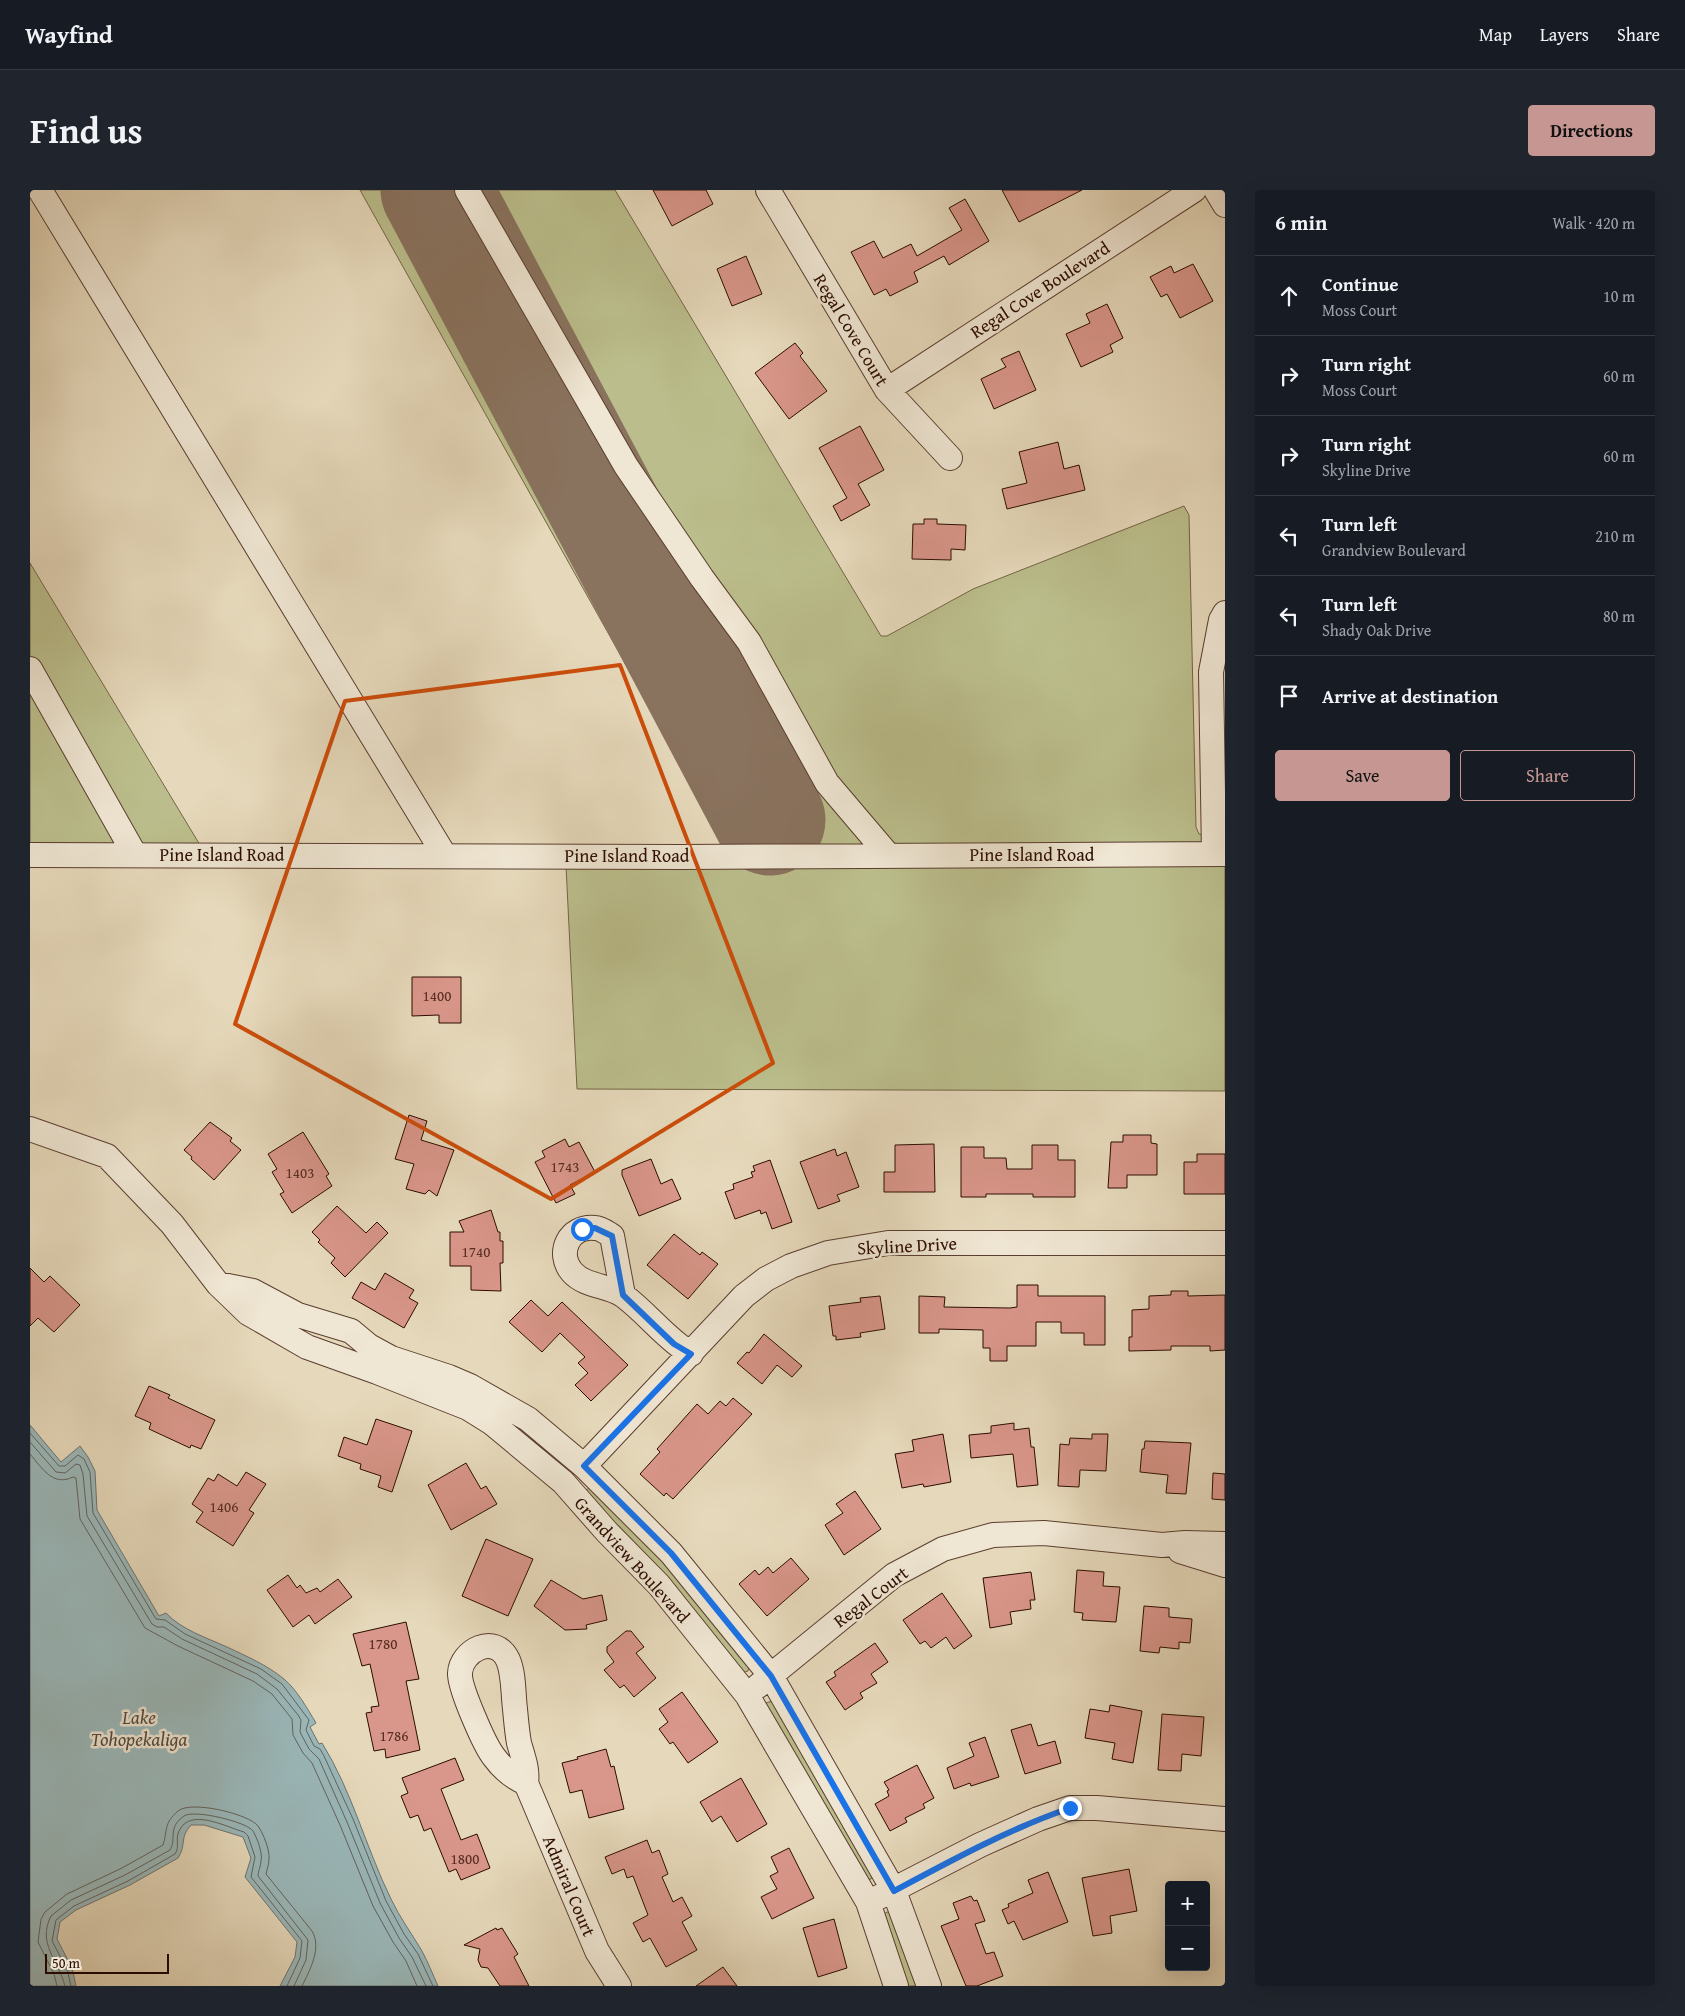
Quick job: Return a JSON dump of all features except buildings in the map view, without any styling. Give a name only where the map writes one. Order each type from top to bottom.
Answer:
[{"type":"street","points":[[40,190],[445,856]]},
{"type":"street","points":[[467,190],[626,466],[702,578],[749,642],[827,783],[889,856]]},
{"type":"street","name":"Regal Cove Court","points":[[768,190],[887,390],[950,458]]},
{"type":"street","name":"Regal Cove Boulevard","points":[[887,390],[1194,190]]},
{"type":"street","points":[[1216,190],[1225,205]]},
{"type":"street","points":[[1219,854],[1211,672],[1220,620],[1225,613]]},
{"type":"street","points":[[30,669],[136,855]]},
{"type":"street","name":"Pine Island Road","points":[[30,855],[889,856],[1219,854]]},
{"type":"street","name":"Grandview Boulevard","points":[[30,1128],[107,1156],[172,1224],[218,1284],[248,1313],[307,1347],[468,1408],[492,1423],[563,1482],[607,1532],[659,1586],[747,1695],[868,1902],[896,1986]]},
{"type":"street","name":"Skyline Drive","points":[[584,1466],[744,1296],[766,1279],[791,1266],[828,1253],[888,1243],[1225,1243]]},
{"type":"street","name":"Grandview Boulevard","points":[[218,1284],[253,1291],[298,1314],[351,1331],[369,1346],[391,1358],[470,1386],[528,1419],[584,1466],[671,1553],[771,1676],[894,1891],[929,1986]]},
{"type":"street","points":[[623,1295],[674,1344],[691,1354]]},
{"type":"street","name":"Regal Court","points":[[747,1695],[894,1575],[943,1549],[993,1535],[1044,1533],[1162,1545],[1185,1543],[1225,1544]]},
{"type":"street","name":"Regal Court","points":[[1162,1545],[1225,1565]]},
{"type":"street","points":[[494,1645],[500,1648],[508,1660],[512,1677],[519,1741],[528,1772],[526,1784],[517,1779],[494,1758],[461,1684],[460,1672],[463,1662],[474,1651],[483,1646],[494,1645]]},
{"type":"street","name":"Admiral Court","points":[[526,1784],[597,1951],[619,1986]]},
{"type":"street","points":[[868,1902],[894,1891],[980,1846],[1038,1819],[1070,1808],[1097,1808],[1225,1819]]},
{"type":"highlighted area","points":[[620,665],[773,1063],[551,1199],[235,1024],[345,701]]},
{"type":"green space","points":[[360,190],[615,190],[881,636],[887,636],[973,589],[1184,506],[1189,515],[1196,827],[1199,834],[1205,835],[1205,844],[728,847]]},
{"type":"green space","points":[[30,563],[200,845],[30,845]]},
{"type":"green space","points":[[1225,863],[1225,1091],[577,1089],[566,866]]},
{"type":"green space","points":[[589,1488],[650,1544],[749,1666],[748,1671],[739,1674],[586,1490]]},
{"type":"green space","points":[[772,1701],[873,1876],[871,1879],[867,1880],[764,1709],[766,1703]]},
{"type":"green space","points":[[887,1912],[892,1912],[923,1986],[905,1986],[883,1915]]},
{"type":"water","name":"Lake Tohopekaliga","points":[[30,1425],[61,1462],[80,1446],[88,1457],[95,1471],[97,1510],[159,1616],[166,1613],[187,1629],[264,1665],[289,1683],[305,1705],[316,1723],[310,1727],[319,1744],[322,1743],[333,1761],[342,1780],[382,1880],[402,1919],[422,1951],[438,1986],[280,1986],[295,1957],[297,1942],[245,1877],[251,1858],[243,1837],[204,1825],[191,1825],[185,1834],[178,1858],[130,1885],[76,1910],[60,1922],[57,1939],[72,1968],[76,1986],[30,1986]]},
{"type":"runway","points":[[436,190],[770,820]]},
{"type":"route","points":[[582,1229],[595,1228],[605,1231],[612,1236],[623,1295],[674,1344],[691,1354],[584,1466],[671,1553],[771,1676],[894,1891],[980,1846],[1038,1819],[1070,1808]]}]
